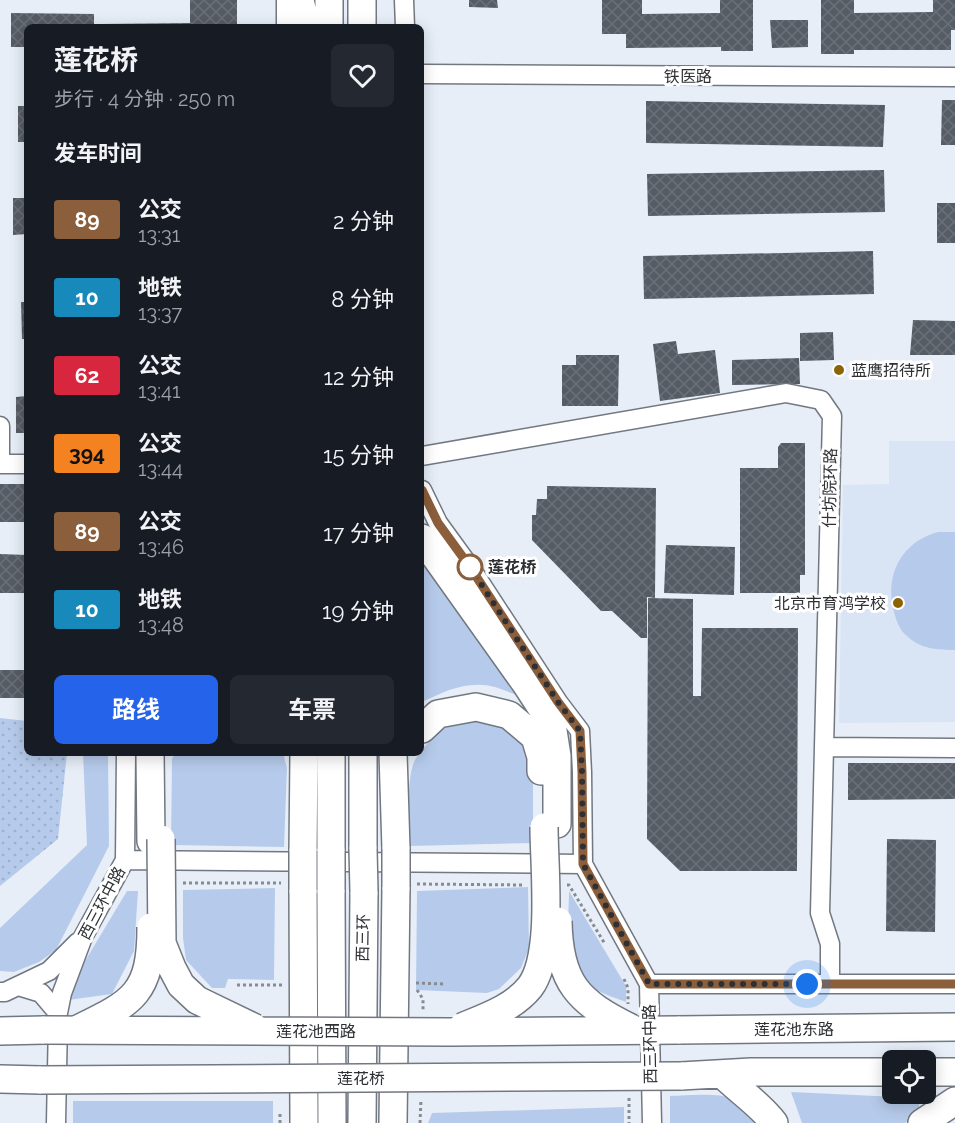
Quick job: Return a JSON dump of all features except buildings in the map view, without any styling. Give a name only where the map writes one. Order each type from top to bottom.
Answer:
[{"type":"highway","points":[[300,0],[305,24]]},
{"type":"highway","points":[[329,0],[329,24]]},
{"type":"highway","points":[[424,541],[552,724],[557,756],[541,967],[529,987],[509,1005],[450,1032]]},
{"type":"highway","points":[[424,727],[438,714],[476,707],[509,715],[535,737],[541,757],[550,825],[558,939],[562,962],[572,985],[588,1004],[632,1029]]},
{"type":"highway","points":[[150,756],[162,943],[172,968],[181,985],[197,1000],[262,1031]]},
{"type":"highway","points":[[58,1025],[121,1007],[137,993],[150,962],[156,840],[165,756]]},
{"type":"highway","points":[[293,756],[304,797]]},
{"type":"highway","points":[[304,756],[304,1123]]},
{"type":"highway","name":"西三环","points":[[331,756],[332,1123]]},
{"type":"highway","name":"西三环","points":[[362,1123],[363,756]]},
{"type":"highway","points":[[393,1123],[397,759]]},
{"type":"highway","name":"莲花池西路","points":[[0,1031],[58,1025],[262,1031],[450,1032],[632,1029]]},
{"type":"highway","name":"莲花池东路","points":[[632,1029],[955,1027]]},
{"type":"highway","points":[[722,1074],[882,1072]]},
{"type":"highway","points":[[936,1072],[955,1072]]},
{"type":"highway","points":[[722,1074],[738,1090],[765,1110],[774,1123]]},
{"type":"highway","name":"莲花桥","points":[[0,1079],[722,1074]]},
{"type":"highway","points":[[922,1123],[955,1101]]},
{"type":"street","points":[[286,0],[286,24]]},
{"type":"street","points":[[404,0],[405,24]]},
{"type":"street","name":"铁医路","points":[[424,74],[955,77]]},
{"type":"street","name":"什坊院环路","points":[[424,456],[786,393],[821,400],[832,416],[820,914],[830,944],[830,984]]},
{"type":"street","points":[[0,426],[0,464],[24,464]]},
{"type":"street","name":"西三环中路","points":[[424,494],[438,523],[470,567],[558,702],[580,731],[583,864],[649,984],[652,1123]]},
{"type":"street","points":[[825,747],[955,748]]},
{"type":"street","name":"西三环中路","points":[[56,1123],[58,1025],[62,993],[83,937],[125,860],[126,756]]},
{"type":"street","points":[[125,860],[583,864]]},
{"type":"street","points":[[0,992],[49,971],[83,937]]},
{"type":"street","points":[[649,984],[955,984]]},
{"type":"street","points":[[18,986],[41,993],[58,1025]]},
{"type":"path","points":[[237,985],[282,985]]},
{"type":"shaded area","name":"北京市育鸿学校","points":[[889,441],[955,441],[955,722],[839,723],[843,485],[889,484]]},
{"type":"shaded area","points":[[938,532],[955,532],[955,650],[930,648],[912,640],[899,625],[892,599],[891,586],[898,562],[914,544]]},
{"type":"shaded area","points":[[424,565],[517,695],[485,685],[466,686],[424,701]]},
{"type":"shaded area","points":[[0,718],[24,721],[24,756],[67,756],[58,839],[0,886]]},
{"type":"shaded area","points":[[483,718],[502,724],[521,738],[533,755],[533,843],[410,846],[410,780],[416,758],[424,756],[424,748],[437,732],[464,720]]},
{"type":"shaded area","points":[[83,756],[108,756],[109,846],[56,950],[39,962],[14,972],[0,971],[0,928],[87,845]]},
{"type":"shaded area","points":[[174,756],[284,756],[287,768],[284,847],[171,845]]},
{"type":"shaded area","points":[[528,887],[529,948],[521,968],[499,989],[487,993],[416,990],[417,891]]},
{"type":"shaded area","points":[[275,888],[274,980],[228,979],[225,988],[212,988],[186,960],[183,938],[183,890]]},
{"type":"shaded area","points":[[127,891],[138,891],[134,951],[112,994],[68,1000],[76,976]]},
{"type":"shaded area","points":[[569,891],[626,986],[626,1002],[590,987],[573,972],[568,945]]},
{"type":"shaded area","points":[[791,1092],[882,1096],[882,1104],[919,1104],[919,1113],[905,1123],[802,1123]]},
{"type":"shaded area","points":[[670,1096],[726,1097],[739,1104],[756,1123],[670,1123]]},
{"type":"shaded area","points":[[73,1101],[273,1101],[273,1123],[73,1123]]},
{"type":"shaded area","points":[[624,1107],[624,1123],[428,1123],[432,1113]]},
{"type":"bus line","name":"89","points":[[424,494],[438,523],[470,567],[558,702],[580,731],[583,864],[649,984],[955,984]]},
{"type":"place","name":"蓝鹰招待所","points":[[839,370]]},
{"type":"place","name":"莲花桥","points":[[470,567]]},
{"type":"place","name":"北京市育鸿学校","points":[[898,603]]},
{"type":"route","points":[[470,567],[558,702],[580,731],[583,864],[649,984],[807,984]]}]
